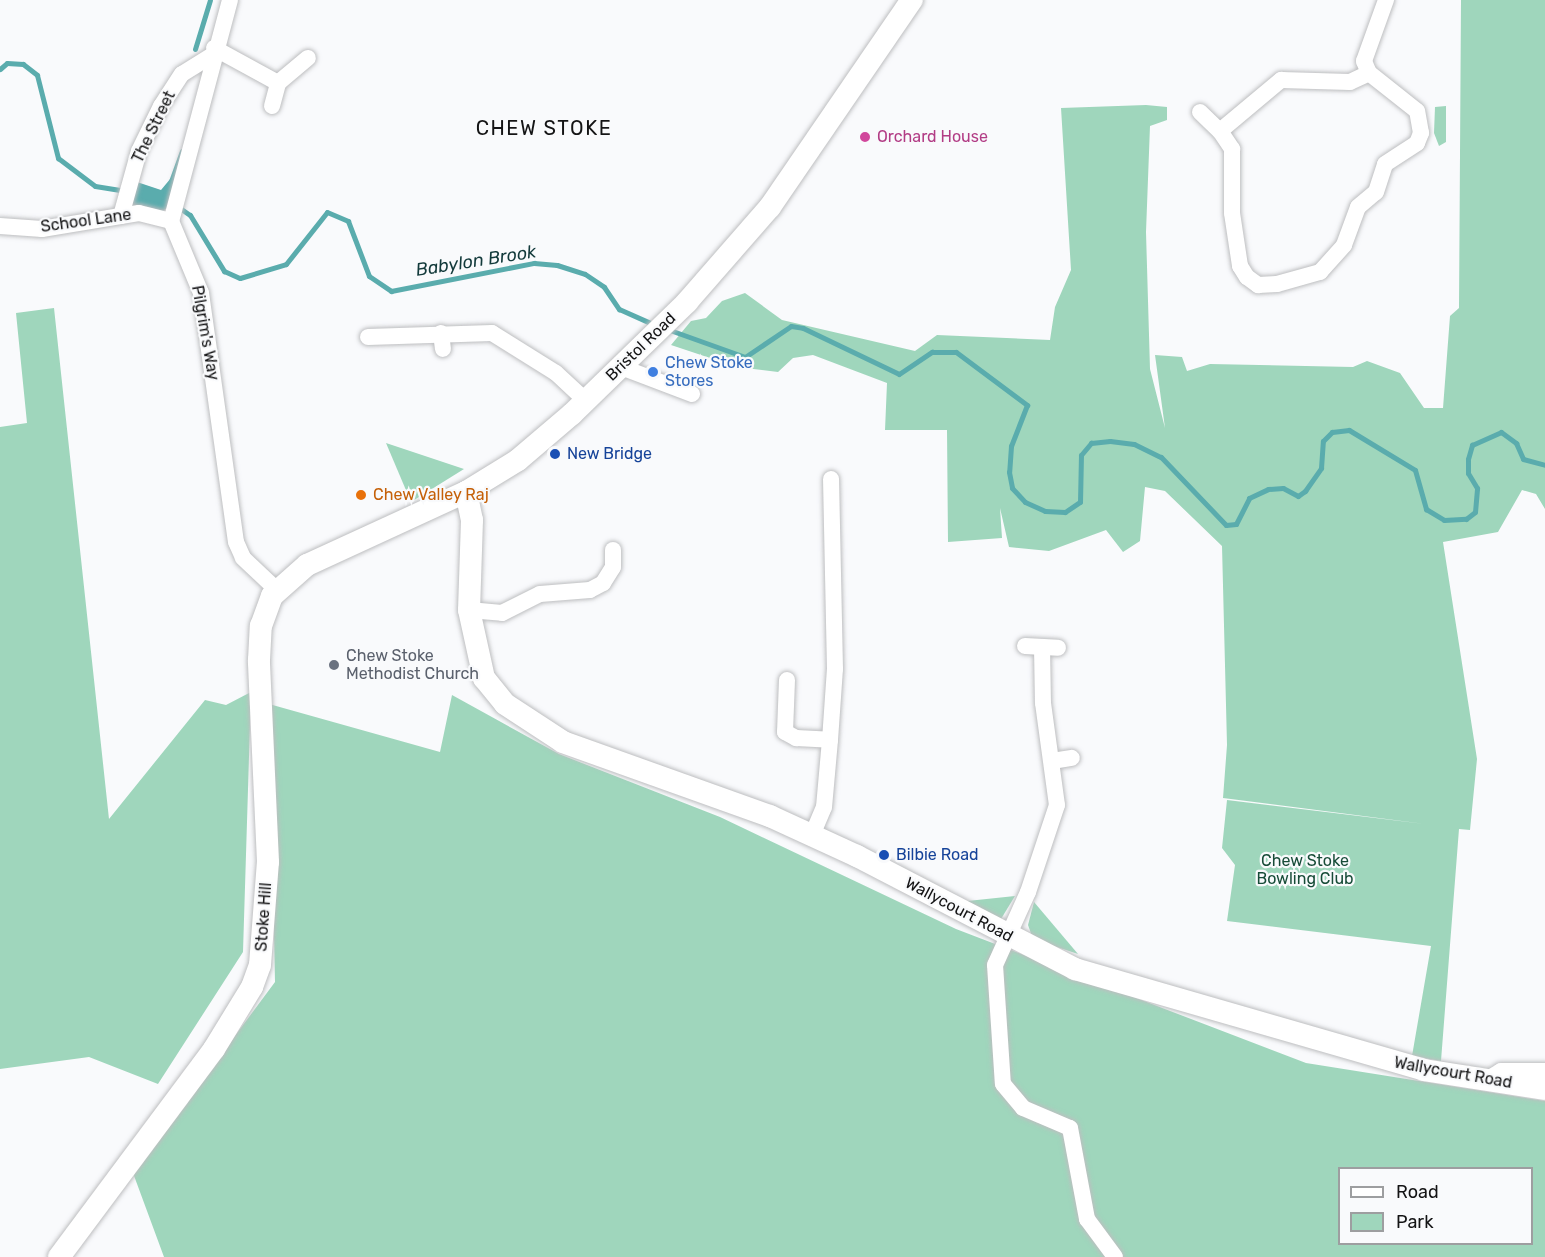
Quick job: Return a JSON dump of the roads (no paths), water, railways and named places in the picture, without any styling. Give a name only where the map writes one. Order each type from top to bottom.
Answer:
[{"type":"main road","name":"Bristol Road","points":[[277,590],[307,565],[466,492],[518,460],[586,401],[670,319],[770,207],[904,3]]},
{"type":"main road","name":"Wallycourt Road","points":[[466,492],[472,520],[469,610],[484,678],[505,704],[538,729],[592,756],[728,801],[812,835],[1075,969],[1389,1061],[1545,1089]]},
{"type":"main road","name":"Stoke Hill","points":[[59,1257],[214,1048],[252,987],[260,965],[268,862],[260,648],[264,615],[277,590]]},
{"type":"street","points":[[172,218],[213,52],[230,0]]},
{"type":"street","points":[[1200,112],[1220,131],[1232,149],[1232,213],[1240,266],[1247,278],[1258,285],[1310,279],[1344,245],[1358,207],[1376,192],[1385,164],[1408,150],[1421,133],[1417,111],[1369,73],[1364,61],[1386,0]]},
{"type":"street","points":[[213,52],[278,83]]},
{"type":"street","name":"The Street","points":[[121,216],[139,151],[176,82],[213,52]]},
{"type":"street","points":[[272,106],[278,83],[308,58]]},
{"type":"street","points":[[1220,131],[1281,80],[1350,82],[1369,73]]},
{"type":"street","name":"School Lane","points":[[0,226],[42,229],[139,213],[172,218]]},
{"type":"street","name":"Pilgrim's Way","points":[[172,218],[201,293],[236,542],[243,558],[277,590]]},
{"type":"street","points":[[368,337],[442,341],[497,335],[556,373],[586,401]]},
{"type":"street","points":[[621,367],[692,394]]},
{"type":"street","points":[[812,835],[824,807],[835,669],[831,479]]},
{"type":"street","points":[[469,610],[502,613],[540,594],[590,590],[603,583],[613,567],[613,550]]},
{"type":"street","points":[[1041,647],[1043,704],[1052,761],[1054,821],[995,965],[1003,1084],[1023,1108],[1070,1128],[1087,1219],[1115,1257]]},
{"type":"street","points":[[787,680],[785,732],[796,738],[830,740]]},
{"type":"street","points":[[1052,761],[1072,758]]},
{"type":"street","points":[[1486,1080],[1501,1071],[1545,1071]]},
{"type":"water","points":[[171,178],[177,180],[167,208],[160,213],[126,206],[134,181],[161,190]]},
{"type":"waterway","points":[[195,49],[210,0]]},
{"type":"waterway","name":"Babylon Brook","points":[[0,69],[7,63],[23,64],[37,75],[58,158],[95,186],[125,191]]},
{"type":"waterway","points":[[170,184],[182,151]]},
{"type":"waterway","name":"Babylon Brook","points":[[177,206],[190,215],[224,271],[240,278],[286,264],[327,212],[348,221],[369,276],[391,291],[534,263],[557,265],[585,274],[604,287],[619,309],[655,325]]},
{"type":"waterway","name":"Babylon Brook","points":[[667,329],[745,357],[791,326],[803,328],[899,374],[932,352],[956,352],[1027,405],[1011,446],[1009,472],[1012,488],[1025,502],[1045,511],[1065,512],[1080,502],[1081,455],[1091,443],[1110,441],[1134,444],[1161,457],[1226,525],[1236,524],[1249,498],[1268,489],[1283,488],[1298,496],[1305,491],[1321,468],[1323,441],[1332,432],[1349,430],[1415,470],[1426,509],[1444,520],[1466,519],[1475,512],[1477,488],[1468,473],[1468,459],[1472,445],[1501,432],[1516,443],[1523,459],[1545,465]]},
{"type":"place","name":"Orchard House","points":[[865,137]]},
{"type":"place","name":"Chew Stoke Stores","points":[[653,372]]},
{"type":"place","name":"New Bridge","points":[[555,454]]},
{"type":"place","name":"Chew Valley Raj","points":[[361,495]]},
{"type":"place","name":"Chew Stoke Methodist Church","points":[[334,665]]},
{"type":"place","name":"Bilbie Road","points":[[884,855]]},
{"type":"district","name":"CHEW STOKE","points":[[544,128]]},
{"type":"park label","name":"Chew Stoke Bowling Club","points":[[1305,870]]}]
